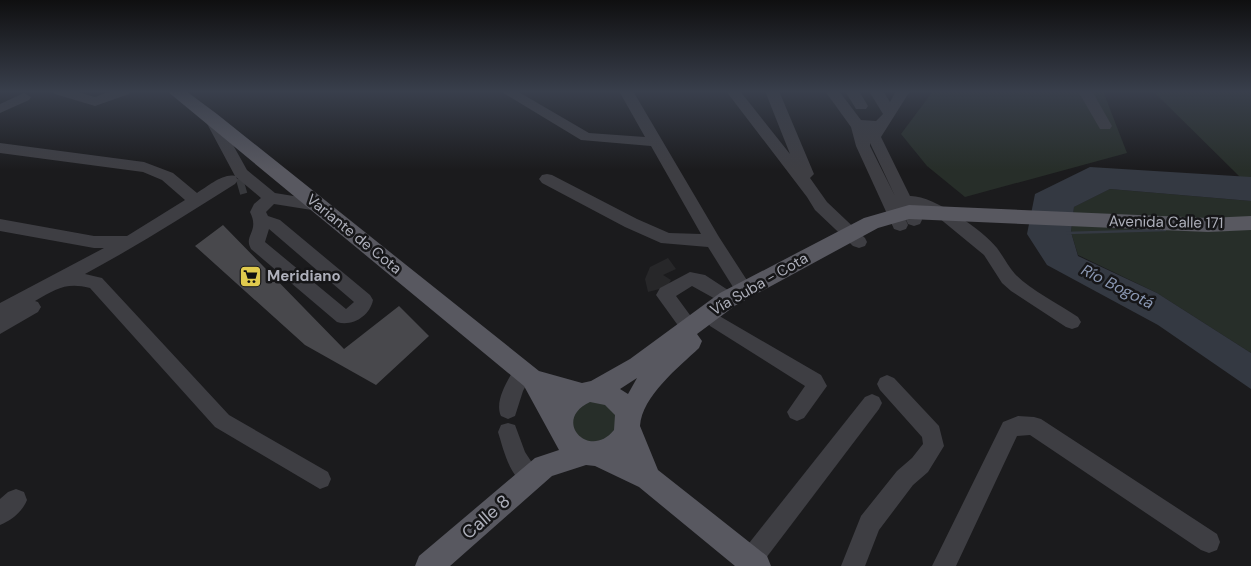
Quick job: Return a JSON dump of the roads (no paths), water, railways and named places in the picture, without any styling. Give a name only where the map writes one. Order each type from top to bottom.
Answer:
[{"type":"main road","name":"Variante de Cota","points":[[211,118],[527,376],[560,425]]},
{"type":"main road","name":"Vía Suba - Cota","points":[[628,422],[646,385],[680,350],[716,320],[901,212],[1081,220]]},
{"type":"main road","name":"Avenida Calle 171","points":[[1081,220],[1208,225],[1251,223]]},
{"type":"main road","name":"Vía Suba - Cota","points":[[588,392],[638,366],[689,326],[736,295],[855,238]]},
{"type":"main road","name":"Variante de Cota","points":[[527,376],[588,392]]},
{"type":"main road","points":[[648,478],[621,402],[604,392],[588,392],[573,398],[566,404],[561,413],[560,425],[562,436],[568,444],[648,478],[754,563]]},
{"type":"main road","points":[[538,473],[618,444],[625,436],[628,422]]},
{"type":"main road","points":[[538,473],[560,425]]},
{"type":"main road","name":"Calle 8","points":[[429,566],[538,473]]},
{"type":"street","points":[[552,117],[586,137],[655,142]]},
{"type":"street","points":[[641,117],[713,241],[736,295]]},
{"type":"street","points":[[754,117],[814,193]]},
{"type":"street","points":[[783,117],[821,206],[855,238]]},
{"type":"street","points":[[855,117],[867,131],[901,212]]},
{"type":"street","points":[[867,131],[885,117]]},
{"type":"street","points":[[1100,117],[1105,126]]},
{"type":"street","points":[[211,118],[240,180],[271,198],[318,205]]},
{"type":"street","points":[[0,148],[144,168],[160,172],[173,178],[200,200]]},
{"type":"street","points":[[547,178],[631,223],[667,239],[713,241]]},
{"type":"street","points":[[0,311],[105,256],[200,200],[240,180]]},
{"type":"street","points":[[262,220],[274,224],[364,300],[363,305],[350,316],[343,317],[256,244],[256,240],[262,230],[262,220],[258,212],[271,198]]},
{"type":"street","points":[[942,214],[990,251],[1008,278],[1017,286],[1072,322]]},
{"type":"street","points":[[0,225],[94,242],[130,242]]},
{"type":"street","points":[[94,242],[105,256]]},
{"type":"street","points":[[96,283],[96,267],[105,256]]},
{"type":"street","points":[[0,326],[41,302],[52,284],[76,278],[96,283],[222,421],[320,479]]},
{"type":"street","points":[[689,326],[665,295],[666,293],[690,279],[694,279],[736,295]]},
{"type":"street","points":[[716,320],[814,381],[817,386],[797,412]]},
{"type":"street","points":[[508,410],[513,390],[527,376]]},
{"type":"street","points":[[853,566],[863,544],[869,524],[905,478],[920,465],[934,446],[932,433],[887,384]]},
{"type":"street","points":[[754,563],[872,403]]},
{"type":"street","points":[[944,566],[1010,429],[1018,425],[1034,426],[1209,542]]},
{"type":"street","points":[[508,432],[516,456],[538,473]]},
{"type":"street","points":[[0,514],[16,500]]},
{"type":"water","name":"Río Bogotá","points":[[1090,167],[1251,177],[1251,201],[1110,189],[1074,207],[1071,232],[1078,256],[1157,293],[1251,353],[1251,389],[1158,325],[1047,265],[1027,234],[1035,194]]},
{"type":"waterway","points":[[1067,233],[1165,230]]},
{"type":"tunnel","points":[[238,187],[245,185]]},
{"type":"place","name":"Meridiano","points":[[251,276]]}]
